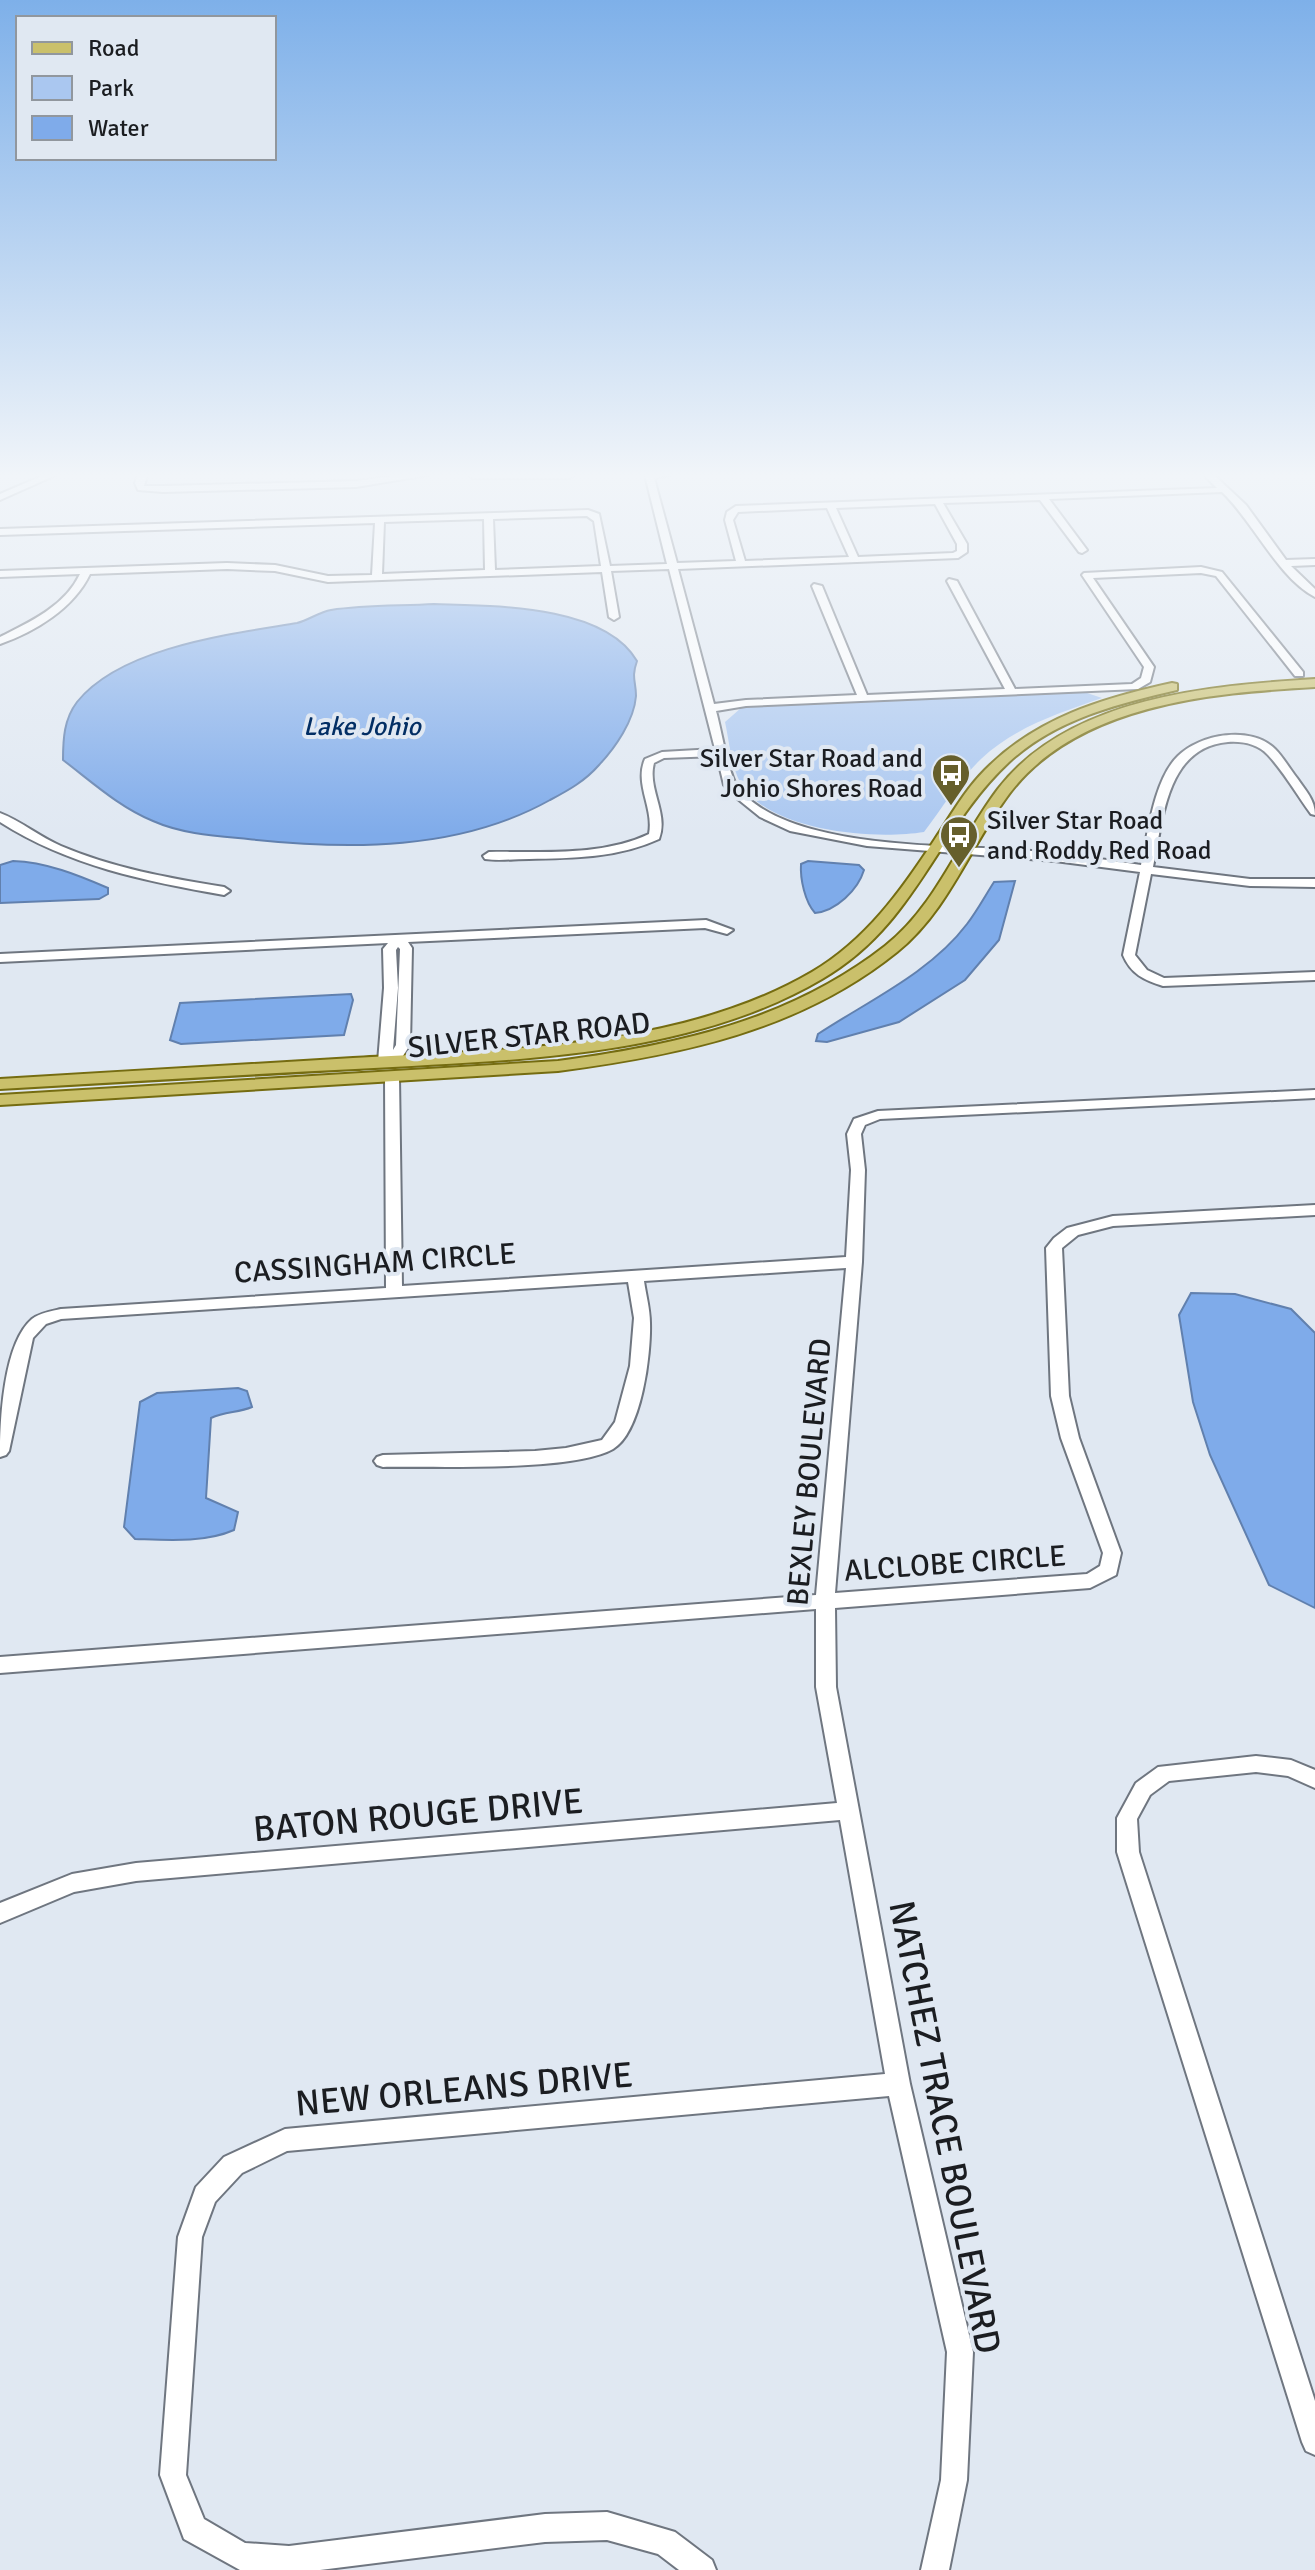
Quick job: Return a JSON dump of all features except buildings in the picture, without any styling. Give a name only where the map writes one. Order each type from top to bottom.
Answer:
[{"type":"main road","name":"SILVER STAR ROAD","points":[[0,1084],[389,1067],[581,1053],[605,1043],[701,1023],[763,1001],[813,978],[851,953],[885,923],[987,776],[1022,745],[1069,719],[1139,693],[1190,684],[1307,674]]},
{"type":"main road","name":"SILVER STAR ROAD","points":[[0,1100],[196,1089],[389,1067],[581,1063],[682,1045],[755,1025],[855,976],[892,948],[920,921],[1019,771],[1067,739],[1144,707],[1194,695],[1245,687],[1315,683]]},
{"type":"street","points":[[0,641],[72,595]]},
{"type":"street","points":[[610,595],[614,617]]},
{"type":"street","points":[[681,595],[730,785],[746,803],[770,820],[804,832],[844,838],[967,848],[1270,883],[1315,883]]},
{"type":"street","points":[[821,595],[863,698]]},
{"type":"street","points":[[960,595],[1012,692]]},
{"type":"street","points":[[711,708],[746,703],[1134,687],[1146,680],[1149,667],[1100,595]]},
{"type":"street","points":[[1239,595],[1307,674]]},
{"type":"street","points":[[1315,812],[1263,744],[1229,738],[1212,741],[1190,752],[1176,764],[1168,781],[1146,868],[1129,955],[1142,974],[1163,982],[1315,976]]},
{"type":"street","points":[[489,856],[614,850],[641,845],[655,836],[659,824],[645,770],[649,761],[671,754],[720,752]]},
{"type":"street","points":[[0,817],[25,835],[73,858],[130,874],[224,891]]},
{"type":"street","points":[[0,958],[706,924],[727,930]]},
{"type":"street","points":[[389,1067],[403,1045],[406,948],[399,940]]},
{"type":"street","points":[[394,1291],[389,949],[399,940]]},
{"type":"street","points":[[389,998],[404,998]]},
{"type":"street","points":[[854,1262],[858,1170],[854,1134],[859,1122],[878,1115],[1315,1094]]},
{"type":"street","name":"ALCLOBE CIRCLE","points":[[825,1601],[1090,1581],[1109,1570],[1112,1553],[1070,1438],[1060,1396],[1054,1248],[1062,1235],[1113,1221],[1315,1210]]},
{"type":"street","name":"CASSINGHAM CIRCLE","points":[[0,1451],[25,1336],[40,1320],[61,1314],[854,1262]]},
{"type":"street","name":"BEXLEY BOULEVARD","points":[[826,1693],[825,1601],[854,1262]]},
{"type":"street","points":[[383,1461],[576,1453],[609,1444],[624,1426],[640,1354],[642,1320],[635,1276]]},
{"type":"street","points":[[0,1665],[825,1601]]},
{"type":"street","name":"NATCHEZ TRACE BOULEVARD","points":[[826,1693],[898,2084],[960,2352],[954,2480],[935,2570]]},
{"type":"street","points":[[1315,1780],[1291,1768],[1256,1764],[1165,1773],[1143,1789],[1127,1818],[1127,1829],[1128,1852],[1315,2442]]},
{"type":"street","name":"BATON ROUGE DRIVE","points":[[0,1913],[72,1883],[136,1872],[847,1811]]},
{"type":"street","name":"NEW ORLEANS DRIVE","points":[[702,2570],[665,2542],[607,2526],[545,2528],[289,2560],[242,2557],[194,2529],[173,2475],[190,2237],[205,2195],[233,2165],[285,2140],[898,2084]]},
{"type":"green space","points":[[1084,692],[1102,698],[1038,722],[1008,738],[973,767],[924,832],[903,834],[878,835],[824,829],[774,812],[754,799],[740,782],[732,760],[725,722],[741,708],[762,706]]},
{"type":"water","name":"Lake Johio","points":[[434,604],[545,612],[600,628],[621,642],[637,661],[634,676],[636,696],[623,734],[594,771],[550,800],[515,817],[479,829],[403,843],[325,845],[212,835],[164,825],[117,801],[63,760],[67,722],[77,702],[96,683],[149,656],[210,638],[297,623],[331,610]]},
{"type":"water","points":[[13,861],[73,874],[108,888],[108,894],[99,899],[0,903],[0,865]]},
{"type":"water","points":[[808,861],[859,865],[864,870],[857,885],[845,898],[831,908],[815,913],[806,897],[801,876],[801,864]]},
{"type":"water","points":[[1015,881],[999,940],[965,980],[899,1022],[827,1042],[816,1041],[818,1034],[917,972],[935,957],[967,924],[994,882]]},
{"type":"water","points":[[351,994],[353,1000],[344,1035],[181,1044],[170,1040],[180,1003]]},
{"type":"water","points":[[1191,1293],[1235,1294],[1291,1309],[1315,1333],[1315,1608],[1269,1585],[1210,1455],[1193,1402],[1179,1315]]},
{"type":"water","points":[[238,1388],[247,1391],[252,1407],[211,1418],[206,1498],[238,1512],[234,1530],[198,1539],[135,1539],[124,1527],[140,1402],[157,1393]]},
{"type":"place","name":"Silver Star Road and Johio Shores Road","points":[[951,807]]},
{"type":"place","name":"Silver Star Road and Roddy Red Road","points":[[959,869]]}]
